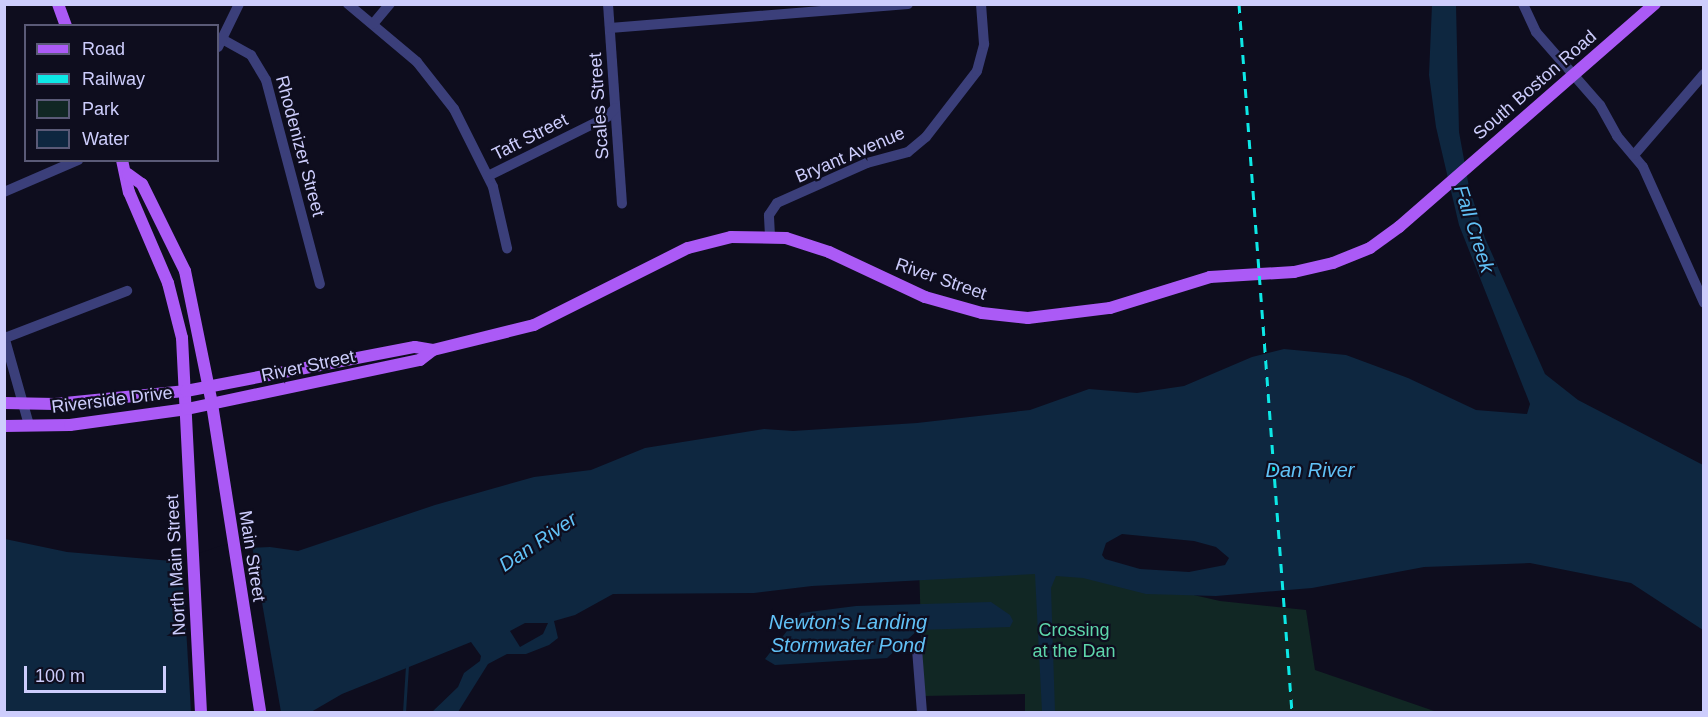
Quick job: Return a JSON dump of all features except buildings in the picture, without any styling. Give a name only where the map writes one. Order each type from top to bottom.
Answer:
[{"type":"main road","points":[[58,4],[65,24]]},
{"type":"main road","name":"South Boston Road","points":[[1439,193],[1655,4]]},
{"type":"main road","points":[[123,162],[128,174],[129,192],[177,312],[187,409]]},
{"type":"main road","points":[[128,174],[142,184],[185,271],[212,404]]},
{"type":"main road","name":"River Street","points":[[186,391],[415,347],[433,350],[534,325],[688,248],[731,237],[770,236],[808,244],[900,287],[957,307],[1007,316],[1051,317],[1110,308],[1210,277],[1294,272],[1334,263],[1383,240],[1439,193]]},
{"type":"main road","name":"River Street","points":[[187,409],[420,360],[433,350]]},
{"type":"main road","name":"Riverside Drive","points":[[4,403],[186,391]]},
{"type":"main road","name":"Main Street","points":[[212,404],[260,712]]},
{"type":"main road","name":"Riverside Drive","points":[[4,426],[70,425],[187,409]]},
{"type":"main road","name":"North Main Street","points":[[187,409],[201,712]]},
{"type":"street","name":"Rhodenizer Street","points":[[239,4],[220,43],[251,55],[266,80],[320,284]]},
{"type":"street","points":[[348,4],[373,24],[439,88],[467,130],[488,176],[507,248]]},
{"type":"street","points":[[373,24],[390,4]]},
{"type":"street","name":"Scales Street","points":[[608,4],[622,204]]},
{"type":"street","points":[[610,28],[908,4]]},
{"type":"street","name":"Bryant Avenue","points":[[770,236],[769,214],[777,203],[867,163],[908,152],[926,137],[977,71],[984,44],[981,4]]},
{"type":"street","points":[[1522,4],[1536,32],[1600,105],[1617,136],[1634,155],[1650,180],[1663,217],[1704,303]]},
{"type":"street","points":[[1634,155],[1704,74]]},
{"type":"street","name":"Taft Street","points":[[488,176],[607,117],[615,108]]},
{"type":"street","points":[[4,192],[73,162]]},
{"type":"street","points":[[29,425],[5,337],[127,291]]},
{"type":"street","points":[[917,649],[922,712]]},
{"type":"green space","name":"Crossing at the Dan","points":[[919,565],[1123,579],[1220,601],[1306,610],[1315,670],[1437,712],[1025,712],[1025,694],[923,696]]},
{"type":"water","name":"Dan River","points":[[1432,5],[1456,5],[1459,132],[1469,187],[1485,238],[1545,374],[1578,400],[1703,465],[1703,630],[1631,583],[1530,563],[1424,567],[1312,588],[1216,596],[1146,594],[1083,578],[1056,576],[1051,588],[1055,712],[1042,712],[1035,574],[812,586],[754,593],[613,594],[575,615],[554,621],[558,638],[549,645],[526,654],[507,654],[488,664],[458,712],[432,712],[458,687],[464,673],[480,661],[481,656],[471,642],[342,694],[311,712],[5,712],[5,539],[67,552],[183,562],[220,549],[270,547],[298,551],[435,505],[534,477],[591,470],[645,448],[764,429],[793,431],[917,423],[1030,410],[1089,389],[1137,393],[1184,386],[1252,357],[1284,349],[1346,355],[1408,378],[1476,410],[1527,414],[1530,404],[1459,225],[1436,127],[1429,75]],"holes":[[[1122,534],[1194,541],[1216,547],[1229,558],[1225,565],[1189,572],[1140,569],[1105,559],[1102,555],[1106,543]],[[525,623],[548,623],[543,634],[520,647],[510,631]]]},
{"type":"water","name":"Newton's Landing Stormwater Pond","points":[[991,602],[1010,615],[1013,621],[1010,627],[918,630],[887,658],[775,665],[765,659],[801,613],[856,606]]},
{"type":"pier","points":[[252,545],[281,712],[191,712],[182,559],[220,546]]},
{"type":"waterway","points":[[404,712],[407,666]]},
{"type":"railway","points":[[1239,4],[1292,712]]},
{"type":"water label","name":"Fall Creek","points":[[1474,229]]}]
